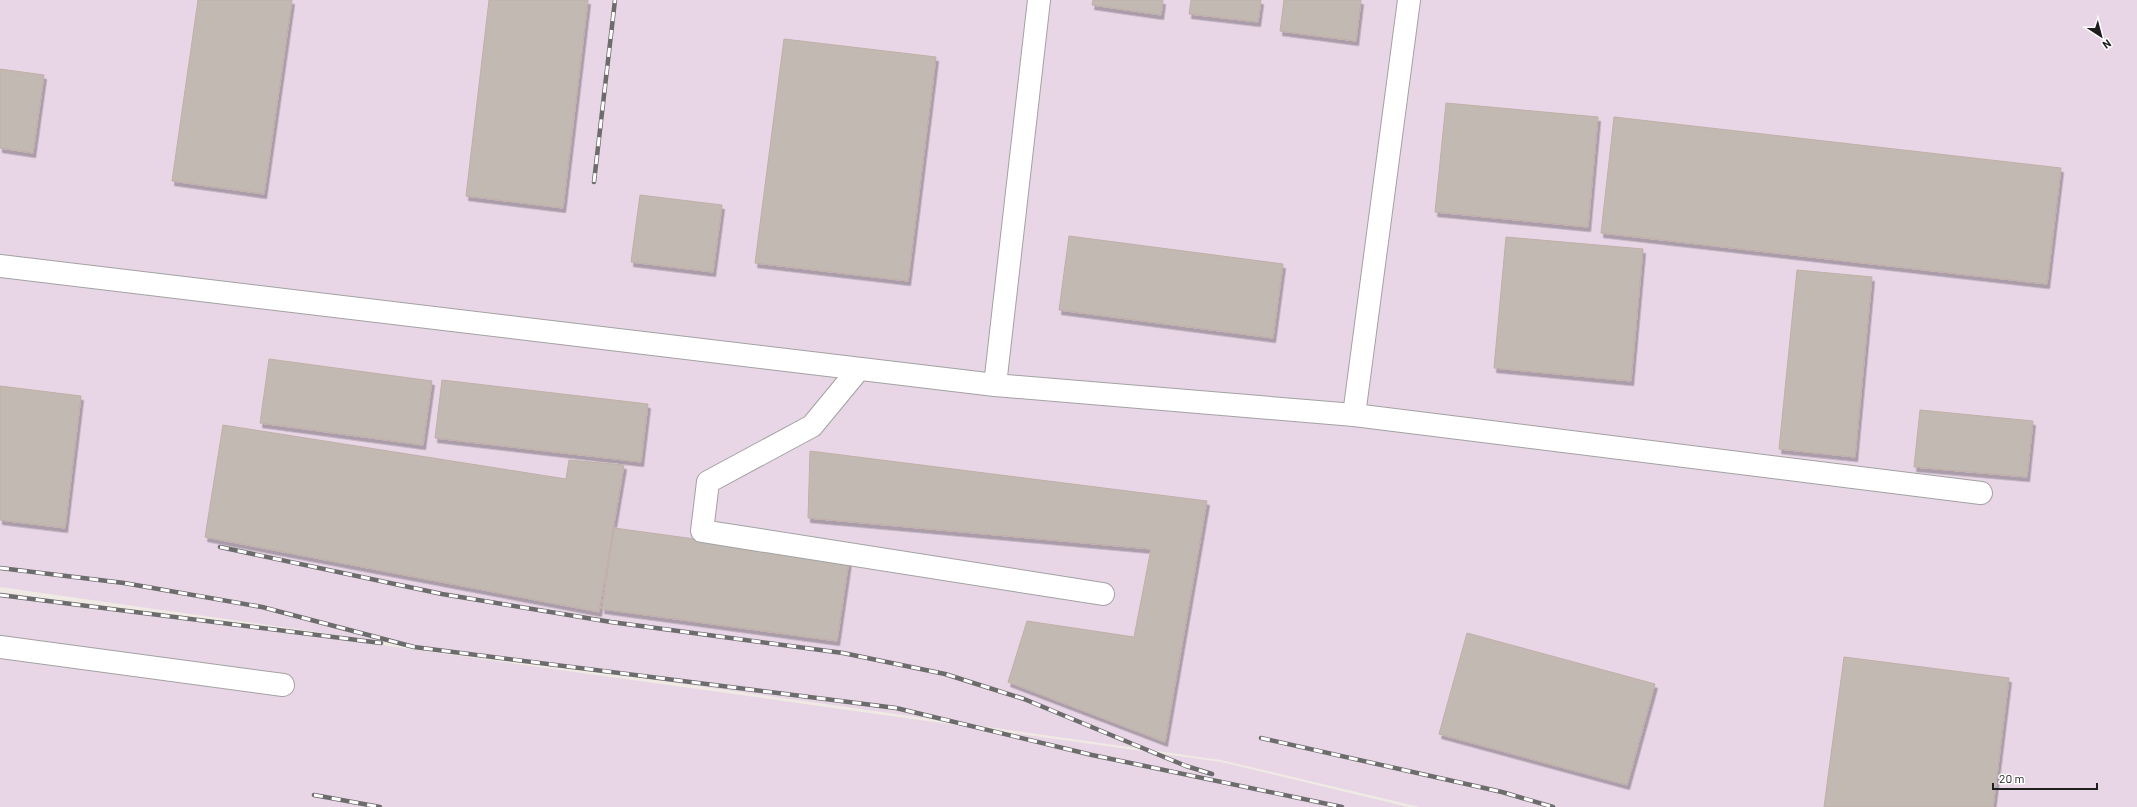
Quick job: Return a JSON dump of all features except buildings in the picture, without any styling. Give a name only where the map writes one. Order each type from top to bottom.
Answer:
[{"type":"street","points":[[996,385],[1039,0]]},
{"type":"street","points":[[1354,415],[1409,0]]},
{"type":"street","points":[[0,266],[996,385],[1354,415],[1981,493]]},
{"type":"street","points":[[859,369],[812,426],[708,482],[702,531],[1103,594]]},
{"type":"street","points":[[0,647],[283,685]]},
{"type":"shaded area","points":[[0,0],[2137,0],[2137,807],[1420,807],[1221,760],[0,587]]},
{"type":"shaded area","points":[[0,592],[1221,762],[1408,807],[0,807]]},
{"type":"railway","points":[[594,182],[615,0]]},
{"type":"railway","points":[[220,547],[442,594],[611,622],[843,653],[945,674],[1024,699],[1186,766],[1212,774]]},
{"type":"railway","points":[[0,568],[124,583],[262,607],[414,647],[896,708],[1092,755],[1342,807]]},
{"type":"railway","points":[[0,595],[381,643]]},
{"type":"railway","points":[[1261,738],[1502,792],[1553,807]]},
{"type":"railway","points":[[314,795],[380,807]]}]
